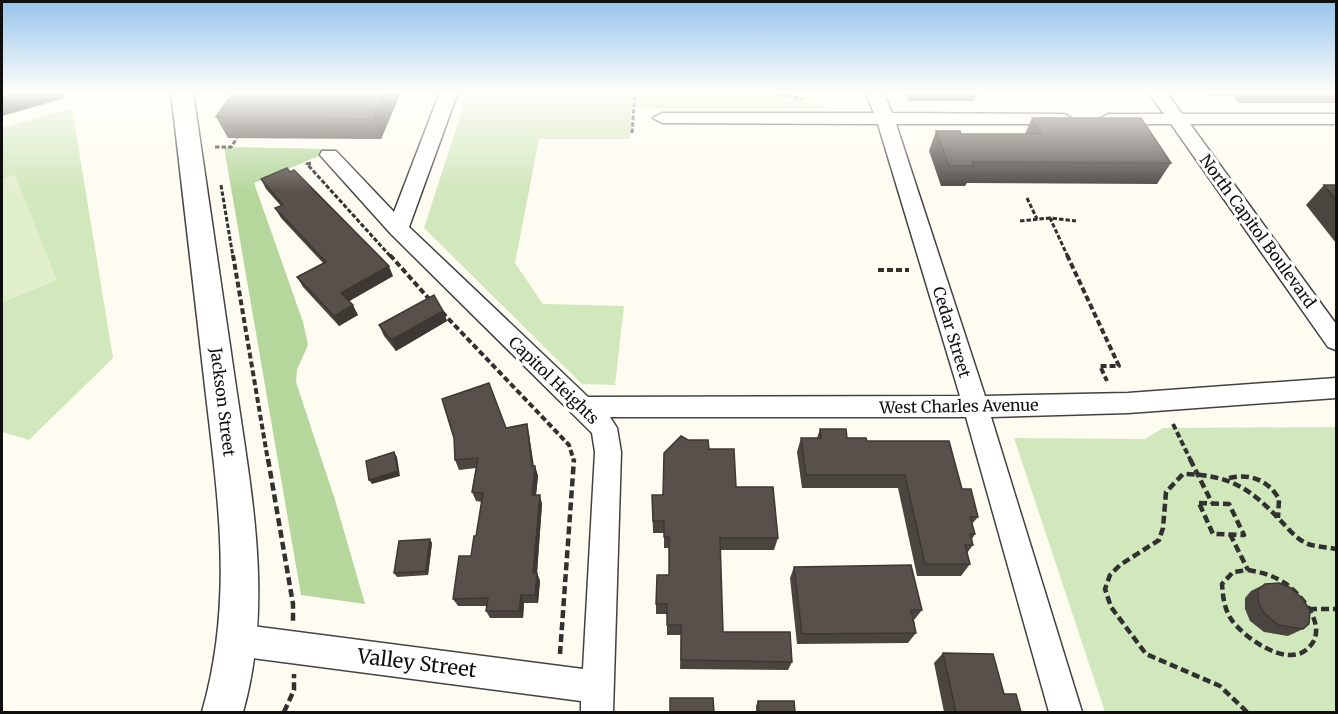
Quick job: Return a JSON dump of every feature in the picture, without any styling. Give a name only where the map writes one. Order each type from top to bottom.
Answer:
[{"type":"street","name":"Jackson Street","points":[[186,125],[240,537],[242,585],[237,640],[223,712]]},
{"type":"street","points":[[398,229],[437,125]]},
{"type":"street","name":"Cedar Street","points":[[887,125],[893,138],[1066,712]]},
{"type":"street","name":"North Capitol Boulevard","points":[[1182,125],[1336,341]]},
{"type":"street","name":"Capitol Heights","points":[[329,155],[398,229],[604,428],[608,452],[597,700]]},
{"type":"street","name":"West Charles Avenue","points":[[581,407],[975,407],[1128,403],[1336,388]]},
{"type":"street","name":"Valley Street","points":[[237,640],[556,681],[597,700]]},
{"type":"path","points":[[632,133],[633,125]]},
{"type":"path","points":[[213,136],[217,159]]},
{"type":"path","points":[[215,147],[231,147],[237,138]]},
{"type":"path","points":[[329,155],[307,164],[381,248],[569,445],[574,456],[556,681]]},
{"type":"path","points":[[221,183],[293,604],[294,690],[284,712]]},
{"type":"path","points":[[1027,198],[1037,219]]},
{"type":"path","points":[[1050,218],[1119,366],[1100,366],[1107,381]]},
{"type":"path","points":[[1020,220],[1050,218],[1076,220]]},
{"type":"path","points":[[878,270],[913,270]]},
{"type":"path","points":[[1173,424],[1213,504]]},
{"type":"path","points":[[1247,712],[1220,686],[1166,665],[1146,654],[1111,607],[1105,590],[1110,575],[1120,565],[1159,540],[1163,528],[1165,496],[1169,487],[1183,474],[1215,474],[1228,478],[1246,488],[1308,544],[1334,549],[1336,545]]},
{"type":"path","points":[[1228,478],[1246,474],[1268,484],[1278,496],[1280,504],[1278,518]]},
{"type":"path","points":[[1199,503],[1213,504],[1229,504],[1244,535],[1213,534],[1199,503]]},
{"type":"path","points":[[1230,534],[1248,570]]},
{"type":"path","points":[[1248,570],[1267,573],[1286,584],[1309,609],[1316,629],[1312,644],[1308,649],[1284,654],[1252,641],[1240,632],[1226,613],[1221,592],[1226,577],[1233,572],[1248,570]]},
{"type":"path","points":[[1309,609],[1336,609]]},
{"type":"green space","points":[[11,125],[75,125],[113,358],[29,440],[2,432],[2,128]]},
{"type":"green space","points":[[457,125],[631,125],[630,139],[539,139],[515,263],[543,304],[624,306],[615,385],[582,384],[424,228]]},
{"type":"green space","points":[[224,147],[336,149],[254,183],[303,322],[308,345],[297,370],[296,382],[335,500],[365,604],[301,595]]},
{"type":"green space","points":[[15,174],[57,280],[2,303],[2,179]]},
{"type":"green space","points":[[1336,427],[1336,712],[1105,712],[1014,438],[1145,439],[1163,428]]},
{"type":"building","points":[[1036,125],[1146,125],[1171,163],[972,162],[974,166],[949,166],[936,131],[960,131],[961,134],[1041,134]]},
{"type":"building","points":[[287,168],[290,172],[294,170],[389,266],[341,293],[353,305],[334,316],[297,277],[326,262],[275,208],[283,205],[261,179]]},
{"type":"building","points":[[1324,185],[1336,185],[1336,200]]},
{"type":"building","points":[[434,295],[443,311],[391,340],[379,325]]},
{"type":"building","points":[[489,383],[506,428],[527,424],[532,466],[535,466],[532,495],[540,495],[533,573],[537,573],[535,595],[521,595],[519,611],[486,611],[488,598],[453,599],[459,556],[471,556],[483,493],[472,492],[478,458],[455,460],[454,438],[442,399]]},
{"type":"building","points":[[820,429],[846,429],[847,438],[866,438],[867,441],[949,441],[962,489],[971,489],[978,517],[970,517],[975,534],[970,534],[973,545],[965,545],[970,564],[925,564],[905,475],[806,475],[801,438],[821,438]]},
{"type":"building","points":[[681,436],[688,440],[708,440],[709,449],[734,449],[736,487],[773,487],[778,538],[720,538],[723,632],[790,632],[792,662],[681,660],[681,625],[667,625],[667,604],[656,604],[657,575],[669,575],[669,537],[664,537],[664,521],[653,521],[652,495],[663,495],[664,453]]},
{"type":"building","points":[[394,452],[398,471],[369,480],[366,461]]},
{"type":"building","points":[[430,539],[426,571],[394,573],[399,541]]},
{"type":"building","points":[[911,565],[922,610],[911,610],[916,633],[802,634],[794,567]]},
{"type":"building","points":[[1279,583],[1291,588],[1303,599],[1310,611],[1309,624],[1303,629],[1278,625],[1264,613],[1258,601],[1258,590],[1265,584]]},
{"type":"building","points":[[943,653],[993,654],[1004,694],[1016,694],[1021,712],[956,712]]},
{"type":"building","points":[[670,698],[713,698],[714,712],[670,712]]},
{"type":"building","points":[[758,701],[794,701],[795,712],[759,712]]}]
